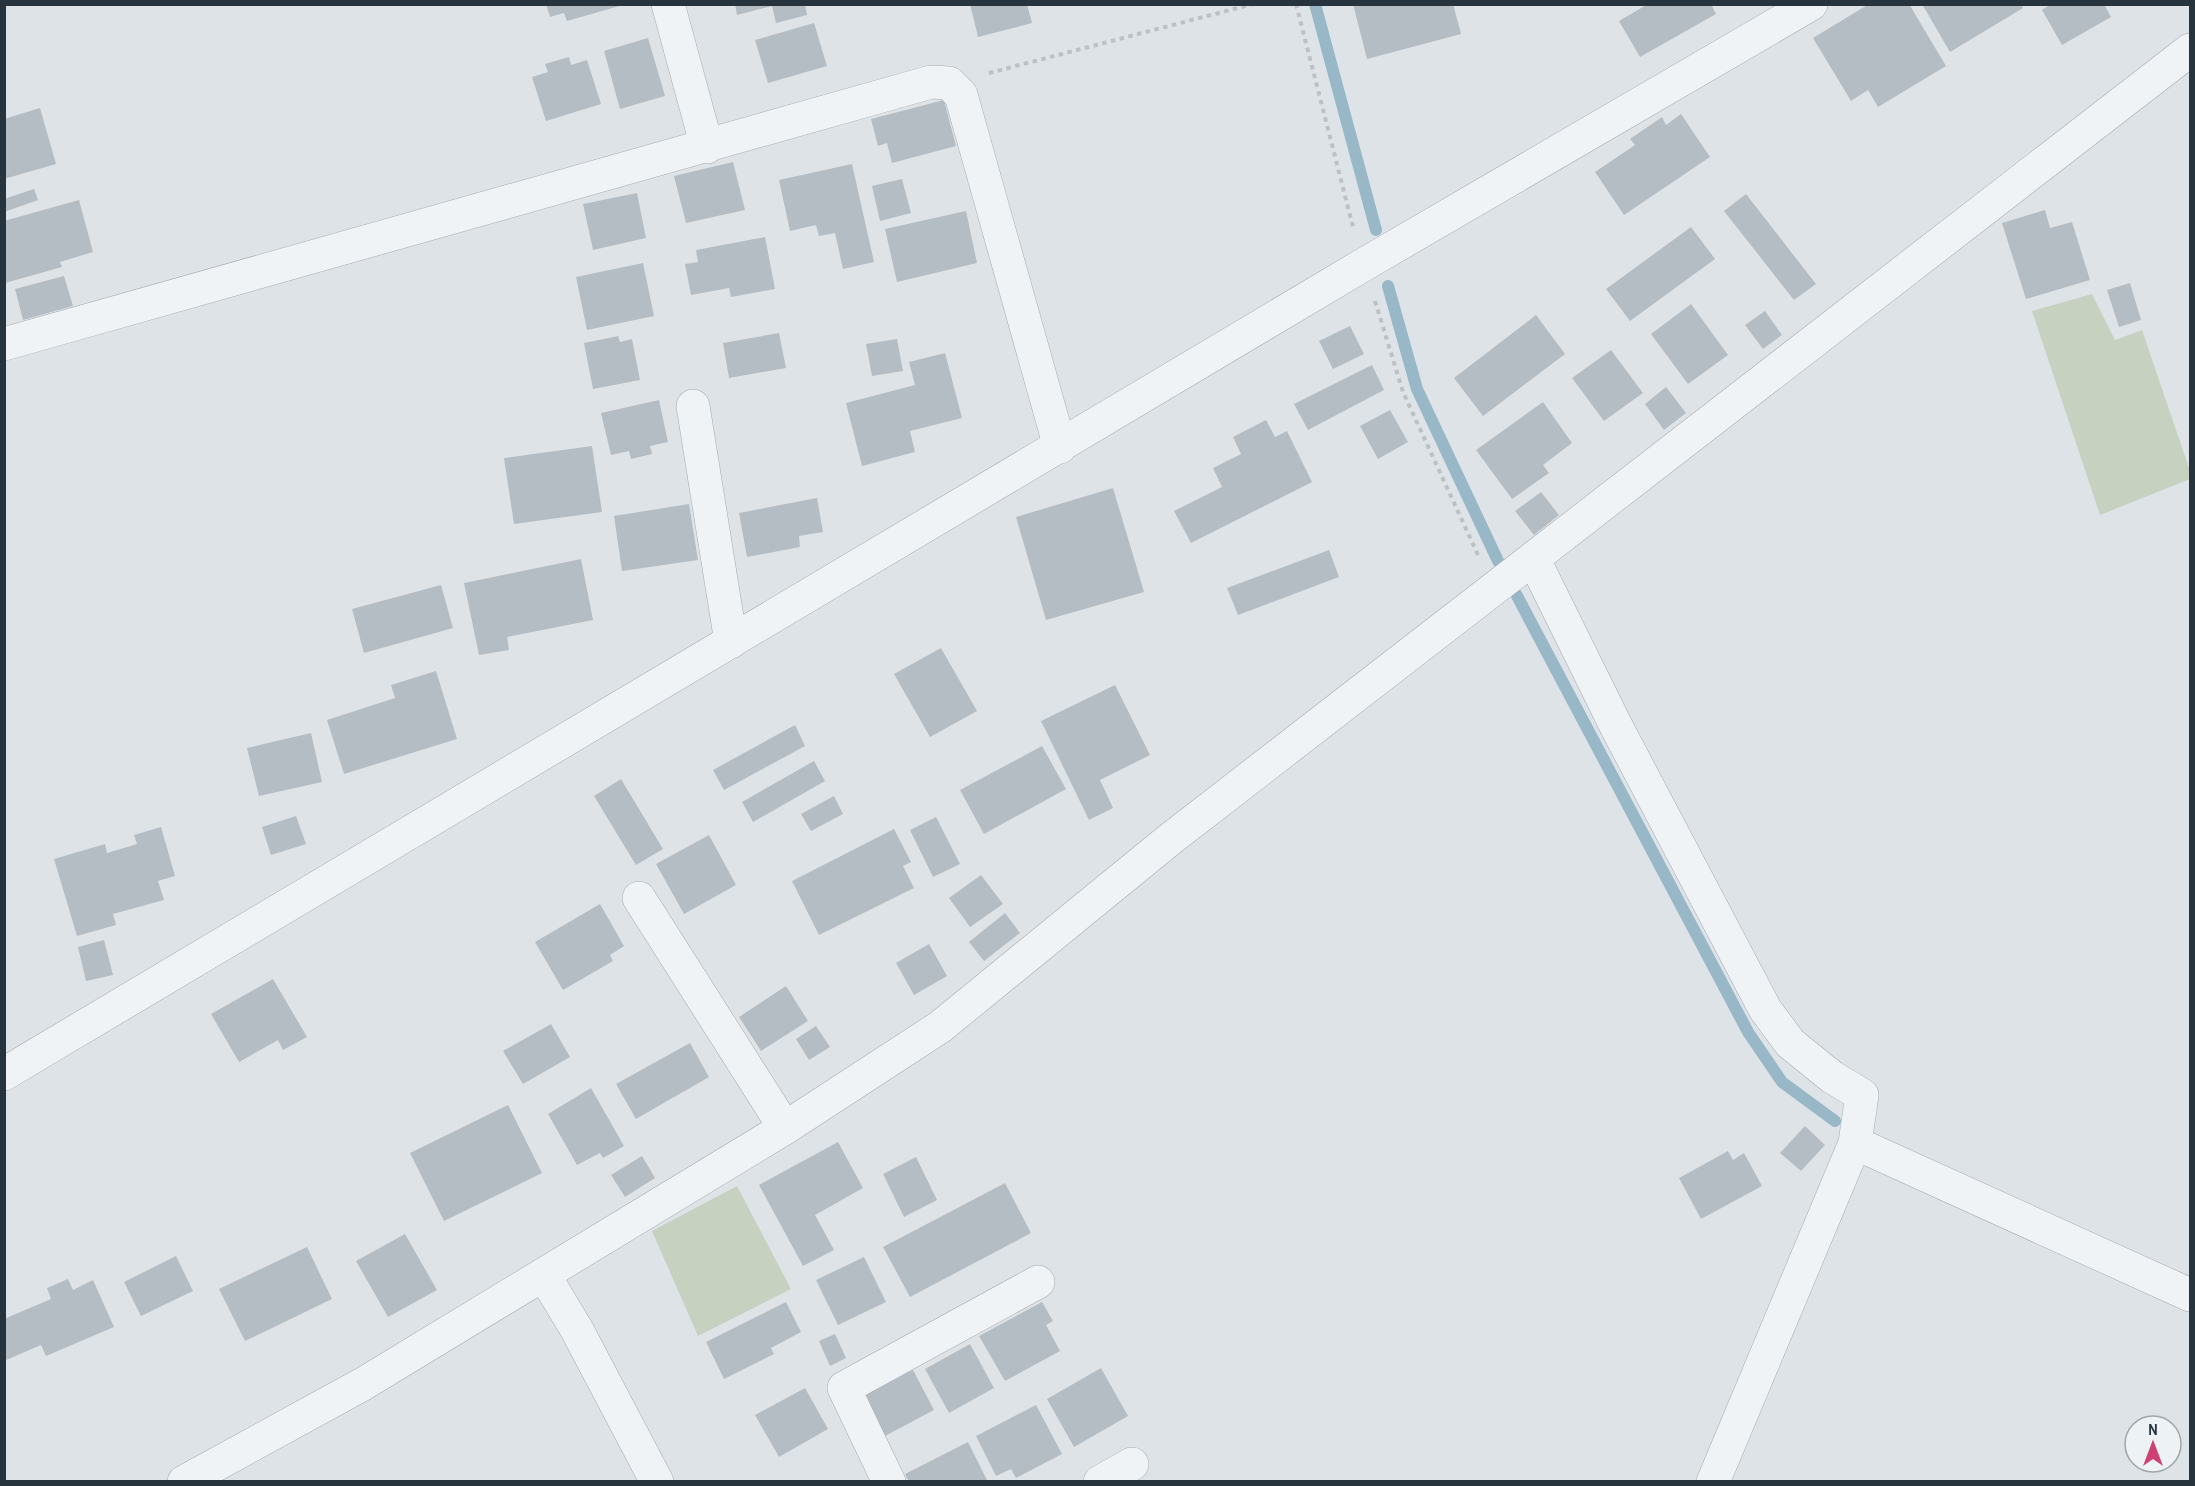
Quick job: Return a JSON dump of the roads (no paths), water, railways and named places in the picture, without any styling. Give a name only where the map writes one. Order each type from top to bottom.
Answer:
[{"type":"street","points":[[668,4],[707,147]]},
{"type":"street","points":[[4,1074],[1363,265],[1811,4]]},
{"type":"street","points":[[184,1482],[363,1384],[785,1128],[940,1027],[1169,840],[2190,50]]},
{"type":"street","points":[[4,344],[931,82],[949,83],[961,95],[1060,447]]},
{"type":"street","points":[[693,406],[731,642]]},
{"type":"street","points":[[1533,558],[1616,726],[1765,1009],[1790,1043],[1832,1077],[1862,1095],[1855,1143],[1713,1482]]},
{"type":"street","points":[[639,898],[785,1128]]},
{"type":"street","points":[[1855,1143],[2190,1295]]},
{"type":"street","points":[[544,1275],[578,1330],[657,1482]]},
{"type":"street","points":[[889,1482],[844,1388],[1038,1282]]},
{"type":"street","points":[[1100,1482],[1132,1464]]},
{"type":"waterway","points":[[1315,4],[1376,230]]},
{"type":"waterway","points":[[1388,286],[1417,389],[1498,561]]},
{"type":"waterway","points":[[1516,594],[1748,1032],[1782,1082],[1835,1121]]}]
